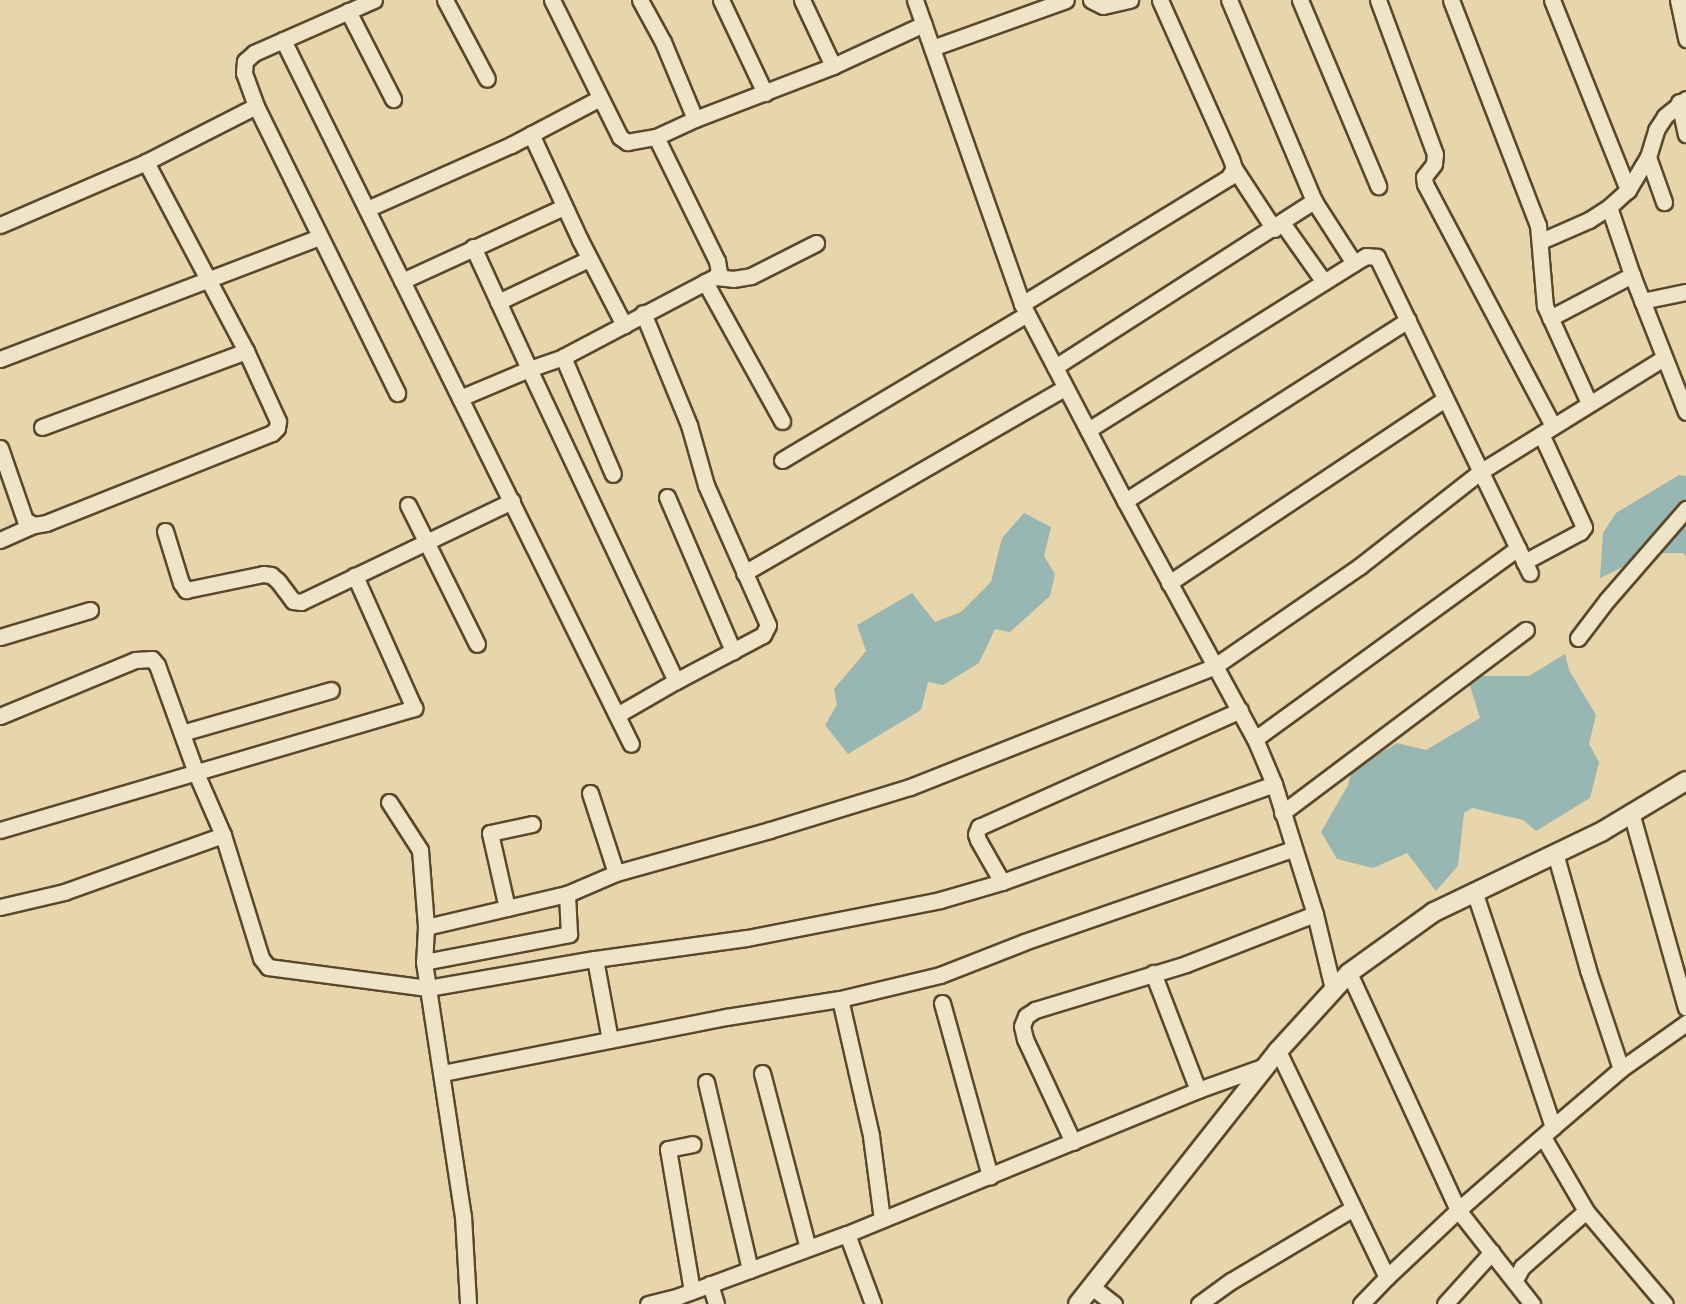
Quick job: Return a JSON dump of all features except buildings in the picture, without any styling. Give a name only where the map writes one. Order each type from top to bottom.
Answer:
[{"type":"street","points":[[374,0],[254,53],[245,61],[244,73],[256,106],[397,393]]},
{"type":"street","points":[[445,0],[487,79]]},
{"type":"street","points":[[552,0],[620,137],[627,142],[656,137],[695,119],[833,66],[924,24]]},
{"type":"street","points":[[640,0],[663,42],[695,119]]},
{"type":"street","points":[[721,0],[765,93]]},
{"type":"street","points":[[802,0],[833,66]]},
{"type":"street","points":[[915,0],[1024,309],[1169,583],[1255,739],[1274,784],[1315,914],[1333,989]]},
{"type":"street","points":[[932,48],[1066,0]]},
{"type":"street","points":[[1090,0],[1103,6],[1130,0]]},
{"type":"street","points":[[1160,0],[1234,168],[1324,282]]},
{"type":"street","points":[[1229,0],[1314,201],[1354,263]]},
{"type":"street","points":[[1300,0],[1378,186]]},
{"type":"street","points":[[1255,739],[1524,561],[1580,532],[1584,527],[1547,430],[1425,184],[1424,177],[1434,164],[1435,154],[1378,0]]},
{"type":"street","points":[[1451,0],[1538,225],[1544,296],[1550,318],[1589,403]]},
{"type":"street","points":[[1552,0],[1628,190]]},
{"type":"street","points":[[1678,0],[1686,39]]},
{"type":"street","points":[[348,11],[393,99]]},
{"type":"street","points":[[283,40],[631,744]]},
{"type":"street","points":[[367,209],[531,134],[600,98]]},
{"type":"street","points":[[1541,241],[1589,220],[1609,207],[1628,190],[1648,157],[1656,130],[1665,116],[1683,101]]},
{"type":"street","points":[[1683,101],[1686,134]]},
{"type":"street","points":[[0,225],[146,162],[256,106]]},
{"type":"street","points":[[531,134],[589,259],[624,325]]},
{"type":"street","points":[[460,398],[563,357],[719,273],[717,261],[656,137]]},
{"type":"street","points":[[1648,157],[1664,202]]},
{"type":"street","points":[[0,540],[272,433],[278,428],[278,421],[246,351],[146,162]]},
{"type":"street","points":[[782,460],[1222,183],[1234,168]]},
{"type":"street","points":[[1055,367],[1314,201]]},
{"type":"street","points":[[402,281],[564,207]]},
{"type":"street","points":[[1609,207],[1632,275],[1686,412]]},
{"type":"street","points":[[0,359],[320,237]]},
{"type":"street","points":[[710,279],[751,276],[816,243]]},
{"type":"street","points":[[473,247],[676,681]]},
{"type":"street","points":[[1088,430],[1354,263],[1366,256],[1377,257],[1524,561]]},
{"type":"street","points":[[498,302],[589,259]]},
{"type":"street","points":[[1550,318],[1632,275]]},
{"type":"street","points":[[710,279],[783,421]]},
{"type":"street","points":[[1642,301],[1686,292]]},
{"type":"street","points":[[617,715],[767,631],[766,619],[706,485],[689,425],[643,313]]},
{"type":"street","points":[[1125,501],[1408,320]]},
{"type":"street","points":[[42,427],[246,351]]},
{"type":"street","points":[[563,357],[613,474]]},
{"type":"street","points":[[426,927],[567,894],[616,873],[770,830],[910,787],[1215,666],[1360,566],[1480,472],[1664,358]]},
{"type":"street","points":[[744,573],[1065,388]]},
{"type":"street","points":[[1169,583],[1445,399]]},
{"type":"street","points":[[0,448],[3,467],[24,520],[34,525]]},
{"type":"street","points":[[667,496],[733,651]]},
{"type":"street","points":[[165,531],[181,583],[186,590],[262,574],[271,575],[278,581],[292,601],[301,602],[512,501]]},
{"type":"street","points":[[408,505],[477,644]]},
{"type":"street","points":[[1578,638],[1607,600],[1686,509]]},
{"type":"street","points":[[0,830],[414,708],[356,576]]},
{"type":"street","points":[[0,637],[90,610]]},
{"type":"street","points":[[1282,813],[1526,630]]},
{"type":"street","points":[[0,716],[144,659],[152,659],[157,665],[196,773],[223,835],[261,958],[268,967],[428,988],[595,958],[747,938],[940,900],[1002,882],[1274,784]]},
{"type":"street","points":[[182,733],[331,690]]},
{"type":"street","points":[[1002,882],[978,840],[976,834],[979,827],[1240,710]]},
{"type":"street","points":[[1078,1304],[1265,1066],[1349,973],[1434,912],[1632,816],[1686,781]]},
{"type":"street","points":[[590,793],[616,873]]},
{"type":"street","points":[[389,802],[420,850],[426,927],[424,962],[443,1073],[463,1216],[468,1304]]},
{"type":"street","points":[[1632,816],[1686,1008]]},
{"type":"street","points":[[507,908],[490,833],[532,824]]},
{"type":"street","points":[[0,907],[64,892],[223,835]]},
{"type":"street","points":[[443,1073],[610,1040],[840,999],[940,975],[1024,942],[1293,849]]},
{"type":"street","points":[[1555,853],[1588,970],[1621,1069]]},
{"type":"street","points":[[1474,891],[1548,1132],[1586,1211],[1665,1304]]},
{"type":"street","points":[[424,962],[569,934],[567,894]]},
{"type":"street","points":[[1073,1142],[1025,1039],[1022,1026],[1026,1016],[1035,1010],[1186,964],[1315,914]]},
{"type":"street","points":[[595,958],[610,1040]]},
{"type":"street","points":[[1154,973],[1198,1090]]},
{"type":"street","points":[[1349,973],[1458,1210],[1532,1304]]},
{"type":"street","points":[[840,999],[871,1136],[882,1219]]},
{"type":"street","points":[[942,1003],[990,1176]]},
{"type":"street","points":[[1361,1304],[1387,1276],[1458,1210],[1548,1132],[1621,1069],[1686,1023]]},
{"type":"street","points":[[1278,1051],[1352,1209],[1387,1276]]},
{"type":"street","points":[[648,1304],[692,1291],[847,1234],[1198,1090],[1265,1066]]},
{"type":"street","points":[[762,1073],[808,1248]]},
{"type":"street","points":[[706,1082],[750,1270]]},
{"type":"street","points":[[692,1291],[668,1149],[693,1144]]},
{"type":"street","points":[[1199,1304],[1231,1281],[1352,1209]]},
{"type":"street","points":[[1515,1280],[1522,1267],[1586,1211]]},
{"type":"street","points":[[847,1234],[873,1304]]},
{"type":"street","points":[[1445,1304],[1492,1252]]},
{"type":"street","points":[[710,1284],[716,1304]]},
{"type":"street","points":[[1092,1287],[1114,1304]]},
{"type":"water","points":[[1679,475],[1686,476],[1686,556],[1683,553],[1652,553],[1600,578],[1603,533],[1616,513]]},
{"type":"water","points":[[1024,513],[1051,527],[1044,556],[1055,574],[1050,596],[1010,632],[995,629],[979,663],[943,685],[928,682],[921,710],[848,754],[825,725],[837,705],[834,689],[866,651],[857,625],[912,593],[935,622],[961,612],[991,582],[1002,538]]},
{"type":"water","points":[[1565,654],[1569,670],[1596,715],[1589,744],[1599,762],[1590,798],[1536,831],[1523,820],[1472,808],[1464,813],[1458,866],[1436,891],[1407,853],[1373,868],[1337,859],[1321,832],[1348,785],[1352,770],[1397,743],[1426,750],[1480,718],[1467,676],[1529,676]]}]
